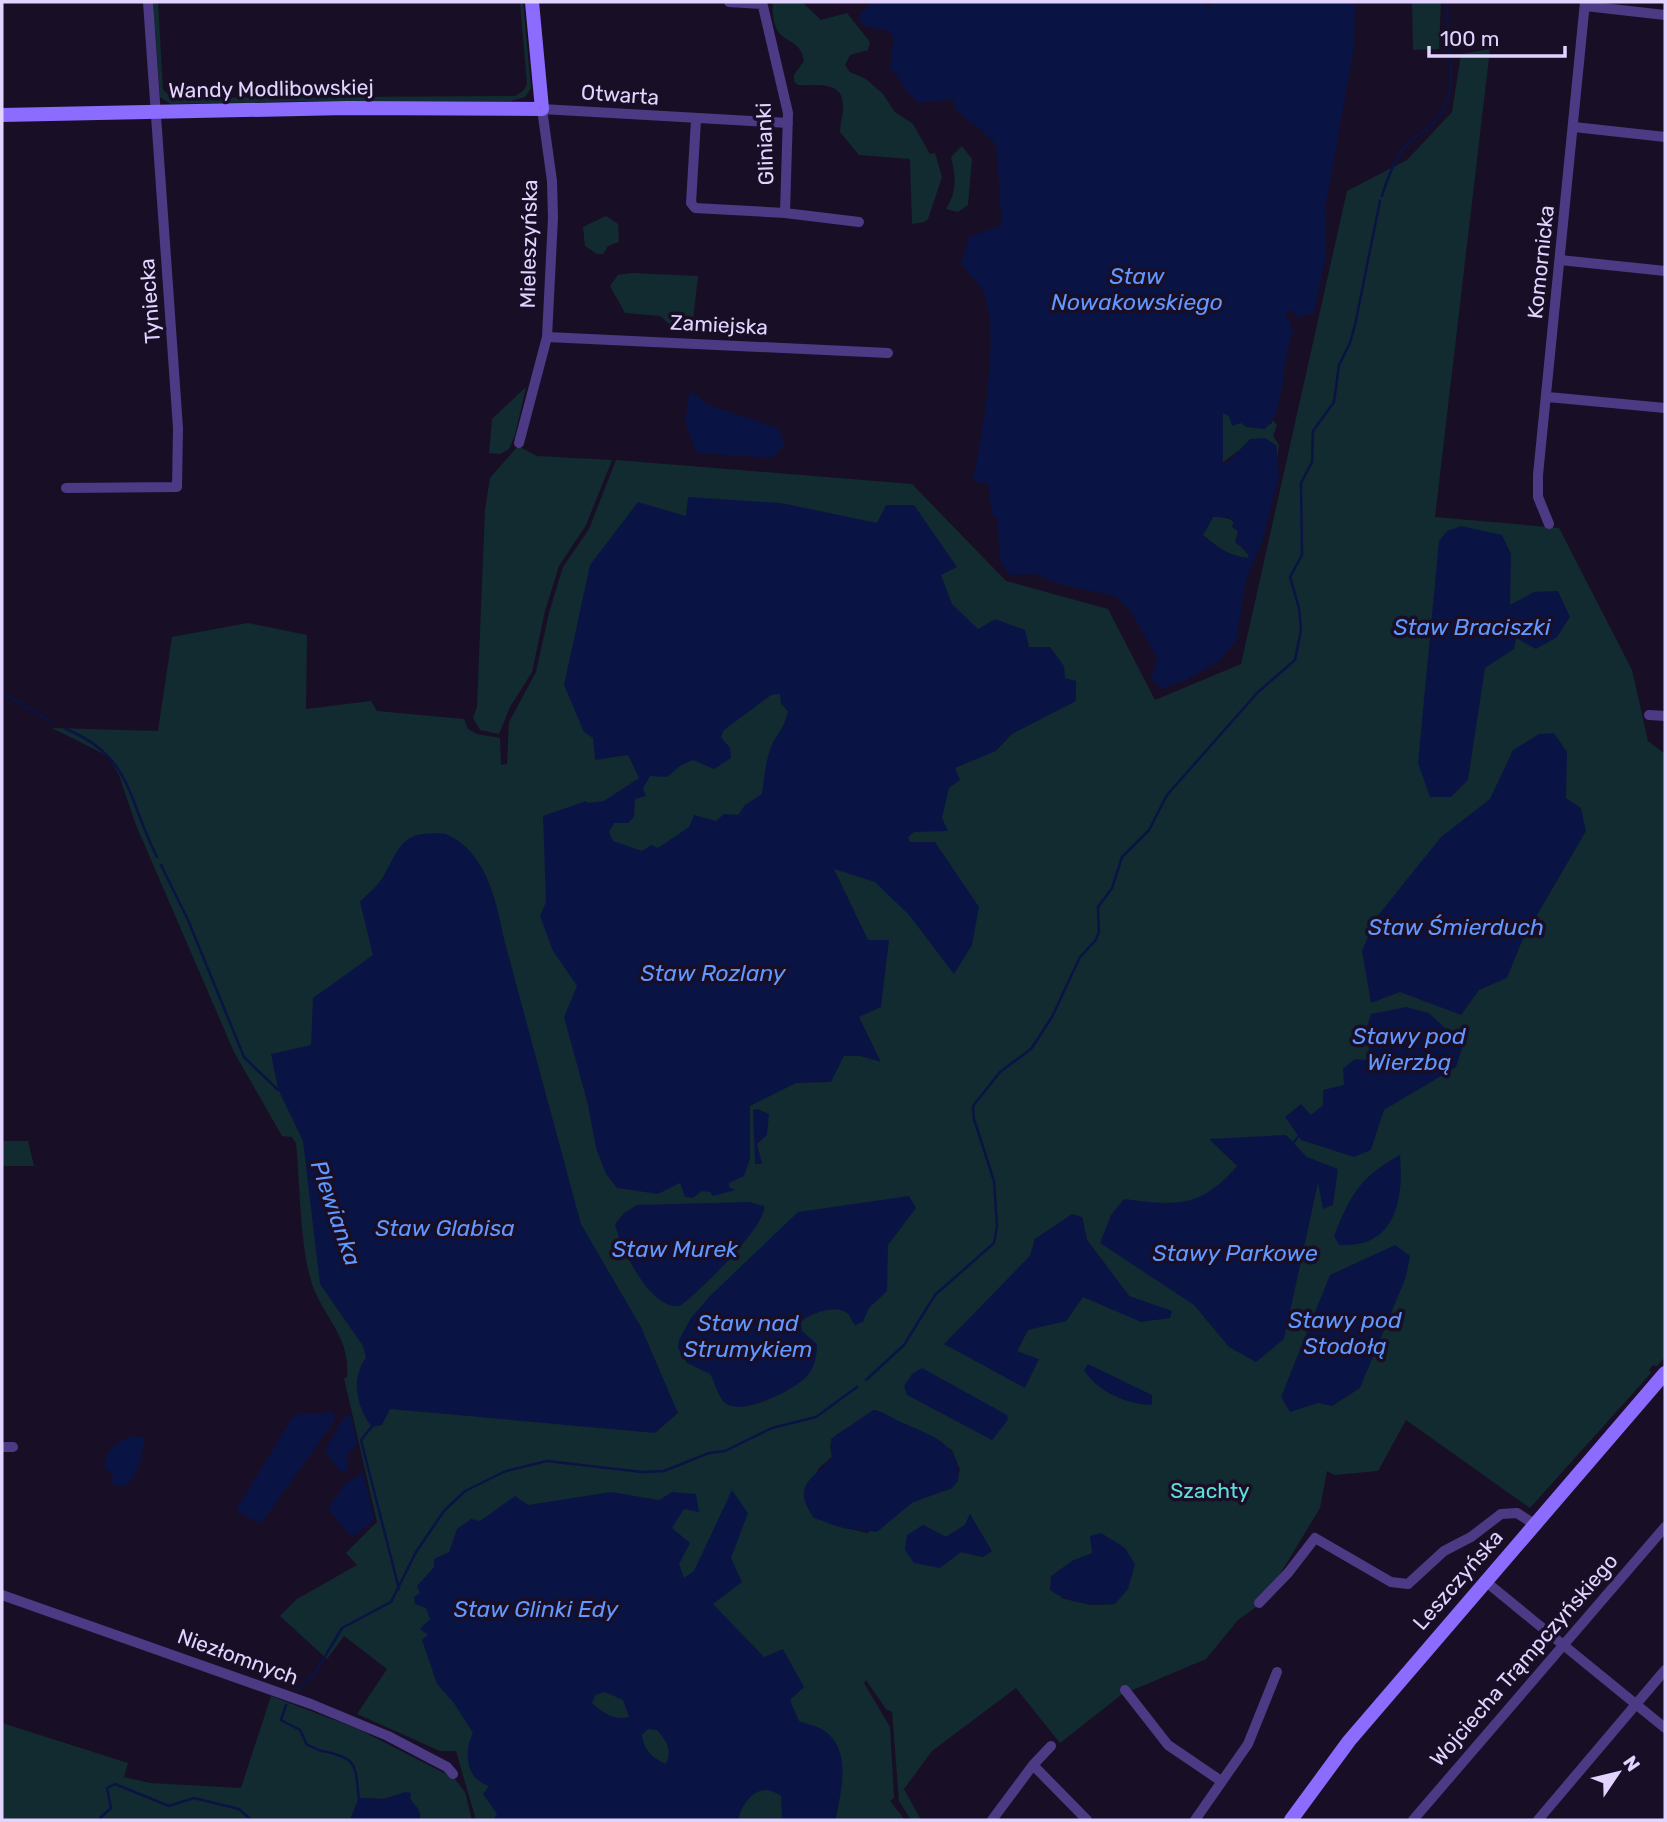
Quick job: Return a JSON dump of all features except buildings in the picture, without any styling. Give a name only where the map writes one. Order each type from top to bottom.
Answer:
[{"type":"street","name":"Tyniecka","points":[[66,488],[177,487],[178,428],[148,2]]},
{"type":"street","name":"Mieleszyńska","points":[[519,443],[547,337],[553,218],[552,181],[532,2]]},
{"type":"street","points":[[729,2],[762,3]]},
{"type":"street","name":"Glinianki","points":[[762,3],[788,123],[786,213],[859,222]]},
{"type":"street","points":[[1585,4],[1665,15]]},
{"type":"street","name":"Komornicka","points":[[1549,524],[1538,497],[1585,4]]},
{"type":"street","name":"Wandy Modlibowskiej","points":[[2,116],[347,108],[542,109]]},
{"type":"street","name":"Otwarta","points":[[542,109],[696,120],[788,123]]},
{"type":"street","points":[[696,120],[691,203],[695,208],[786,213]]},
{"type":"street","points":[[1574,127],[1665,137]]},
{"type":"street","points":[[1560,260],[1665,271]]},
{"type":"street","name":"Zamiejska","points":[[547,337],[888,354]]},
{"type":"street","points":[[1548,397],[1665,408]]},
{"type":"street","points":[[1649,715],[1665,716]]},
{"type":"street","name":"Leszczyńska","points":[[1291,1820],[1334,1760],[1665,1373]]},
{"type":"street","points":[[2,1447],[13,1447]]},
{"type":"street","points":[[1259,1603],[1297,1564],[1315,1538],[1391,1582],[1408,1584],[1444,1551],[1471,1537],[1501,1514],[1517,1513],[1534,1524]]},
{"type":"street","name":"Wojciecha Trąmpczyńskiego","points":[[1413,1820],[1665,1527]]},
{"type":"street","points":[[1485,1581],[1665,1728]]},
{"type":"street","name":"Niezłomnych","points":[[2,1595],[320,1707],[388,1736],[447,1767],[453,1774]]},
{"type":"street","points":[[1538,1820],[1665,1670]]},
{"type":"street","points":[[1195,1820],[1248,1744],[1278,1672]]},
{"type":"street","points":[[1125,1690],[1168,1745],[1221,1781]]},
{"type":"street","points":[[992,1820],[1033,1765],[1051,1746]]},
{"type":"street","points":[[1033,1765],[1087,1820]]},
{"type":"green space","points":[[153,2],[158,2],[163,90],[173,98],[515,96],[523,91],[527,84],[520,2],[523,2],[531,88],[525,97],[511,101],[171,104],[160,97]]},
{"type":"green space","points":[[773,2],[802,2],[821,20],[847,13],[870,42],[868,50],[850,55],[845,65],[850,72],[866,79],[882,93],[895,112],[913,124],[930,154],[935,153],[942,177],[928,219],[924,222],[912,224],[910,159],[859,155],[840,132],[843,104],[838,91],[826,86],[798,85],[794,81],[794,75],[804,61],[797,46],[776,28]]},
{"type":"green space","points":[[1412,2],[1441,2],[1439,49],[1413,50]]},
{"type":"green space","name":"Szachty","points":[[1490,49],[1435,517],[1559,528],[1632,670],[1648,741],[1665,754],[1665,1357],[1657,1366],[1653,1365],[1649,1370],[1651,1373],[1530,1508],[1406,1420],[1378,1471],[1334,1475],[1327,1471],[1320,1508],[1263,1602],[1238,1620],[1206,1659],[1121,1695],[1060,1743],[1016,1688],[932,1751],[904,1789],[921,1820],[911,1820],[899,1801],[892,1712],[886,1709],[866,1680],[864,1683],[890,1727],[894,1798],[890,1801],[905,1820],[476,1820],[456,1751],[440,1751],[357,1714],[387,1669],[344,1636],[327,1659],[280,1616],[297,1599],[357,1565],[346,1553],[377,1522],[344,1378],[347,1377],[347,1362],[344,1348],[310,1277],[302,1229],[296,1143],[292,1137],[282,1136],[234,1052],[136,825],[119,775],[108,756],[52,728],[158,731],[172,637],[248,623],[307,635],[306,709],[371,701],[377,711],[464,719],[468,729],[477,734],[500,738],[501,765],[507,764],[509,722],[536,672],[549,613],[563,567],[589,529],[616,460],[912,484],[1006,581],[1108,609],[1155,700],[1241,664],[1347,191],[1407,160],[1452,112],[1461,54]],"holes":[[[1082,1217],[1087,1240],[1129,1296],[1112,1308],[1083,1297],[1066,1321],[1028,1329],[1017,1351],[1006,1281],[1030,1256],[1035,1239],[1053,1228]],[[876,1410],[952,1450],[960,1470],[952,1488],[913,1502],[867,1533],[838,1526],[815,1514],[805,1497],[819,1468],[832,1457],[830,1445],[836,1435]],[[970,1514],[983,1557],[961,1552],[923,1525],[946,1537],[965,1525]],[[1093,1553],[1115,1604],[1091,1605],[1061,1598],[1072,1561]]]},
{"type":"green space","points":[[962,146],[972,159],[968,205],[958,212],[946,209],[954,184],[951,157]]},
{"type":"green space","points":[[606,216],[618,224],[619,242],[608,246],[603,254],[597,254],[585,246],[583,227]]},
{"type":"green space","points":[[632,273],[698,276],[692,329],[681,332],[660,316],[625,313],[610,286],[618,275]]},
{"type":"green space","points":[[526,387],[509,449],[500,454],[489,453],[492,419]]},
{"type":"green space","points":[[1223,412],[1241,422],[1271,424],[1273,420],[1277,425],[1273,436],[1279,445],[1277,459],[1276,445],[1238,451],[1222,463]]},
{"type":"green space","points":[[518,446],[537,456],[612,460],[586,525],[559,566],[545,611],[532,672],[510,707],[499,734],[480,730],[473,718],[477,707],[485,510],[490,478]]},
{"type":"green space","points":[[1213,517],[1232,520],[1236,524],[1248,558],[1235,556],[1203,535]]},
{"type":"green space","points":[[2,1141],[28,1141],[34,1166],[2,1166]]},
{"type":"green space","points":[[271,1696],[358,1729],[454,1778],[465,1792],[472,1820],[420,1820],[420,1814],[406,1792],[384,1799],[359,1798],[350,1820],[2,1820],[2,1723],[128,1763],[124,1777],[150,1783],[241,1788]]},
{"type":"water","name":"Staw Nowakowskiego","points":[[873,2],[1206,2],[1207,9],[1216,2],[1355,2],[1354,47],[1325,209],[1325,259],[1314,313],[1297,317],[1292,310],[1285,312],[1293,331],[1277,410],[1265,429],[1246,427],[1241,423],[1232,426],[1229,416],[1223,413],[1223,463],[1227,463],[1250,439],[1265,438],[1276,445],[1279,476],[1263,539],[1246,580],[1236,641],[1218,662],[1186,680],[1161,689],[1150,677],[1157,658],[1131,611],[1115,596],[1059,584],[1035,574],[1010,575],[1000,561],[997,519],[992,514],[988,483],[973,482],[988,386],[991,334],[989,311],[982,289],[961,263],[969,237],[1002,225],[996,144],[956,109],[953,99],[920,103],[911,96],[890,67],[894,37],[889,31],[865,26],[859,21],[861,13]],"holes":[[[1213,517],[1228,517],[1234,521],[1232,527],[1238,531],[1235,542],[1249,554],[1248,558],[1224,551],[1203,535]]]},
{"type":"water","points":[[693,392],[706,404],[778,428],[785,445],[772,458],[697,453],[685,423],[689,395]]},
{"type":"water","name":"Staw Rozlany","points":[[688,497],[781,503],[877,523],[886,505],[914,505],[957,567],[941,575],[952,604],[978,629],[995,619],[1025,630],[1029,647],[1050,647],[1064,666],[1065,678],[1076,681],[1076,701],[1012,734],[996,751],[955,768],[960,780],[949,788],[942,818],[948,831],[914,832],[908,837],[910,842],[935,842],[979,907],[972,945],[954,974],[909,915],[875,882],[834,869],[868,940],[889,940],[881,1007],[859,1017],[881,1062],[860,1056],[844,1056],[831,1082],[796,1083],[750,1106],[750,1159],[744,1176],[729,1183],[729,1187],[735,1190],[713,1196],[710,1192],[702,1191],[693,1198],[685,1197],[680,1183],[658,1194],[617,1188],[606,1174],[596,1148],[588,1105],[564,1017],[577,986],[553,951],[540,916],[546,902],[543,816],[586,801],[604,801],[639,778],[628,755],[595,760],[593,738],[584,732],[564,685],[590,565],[638,502],[686,516]],"holes":[[[780,694],[781,704],[788,711],[784,725],[770,750],[762,794],[745,805],[738,815],[724,814],[716,821],[694,815],[689,827],[658,848],[651,845],[642,851],[613,841],[609,832],[614,823],[628,823],[634,817],[635,799],[646,796],[643,789],[650,776],[667,777],[693,760],[714,769],[731,758],[730,748],[721,737],[724,730],[771,695]]]},
{"type":"water","name":"Staw Braciszki","points":[[1461,526],[1502,535],[1511,554],[1510,605],[1534,592],[1558,591],[1570,617],[1557,637],[1536,649],[1516,638],[1514,649],[1485,668],[1468,780],[1451,797],[1430,797],[1418,763],[1439,541],[1447,531]]},
{"type":"water","name":"Staw Śmierduch","points":[[1554,733],[1567,752],[1566,798],[1581,808],[1586,831],[1522,941],[1507,978],[1479,990],[1461,1015],[1400,992],[1371,1003],[1362,951],[1376,918],[1441,837],[1490,799],[1513,750],[1539,734]]},
{"type":"water","name":"Staw Glabisa","points":[[431,833],[446,834],[460,842],[471,853],[487,879],[581,1224],[641,1327],[678,1413],[655,1433],[390,1409],[382,1425],[372,1427],[359,1403],[358,1375],[366,1358],[363,1346],[320,1284],[303,1141],[278,1089],[271,1054],[311,1045],[313,998],[373,955],[360,902],[381,880],[399,848],[411,837]]},
{"type":"water","name":"Stawy pod Wierzbą","points":[[1406,1007],[1429,1013],[1463,1045],[1456,1067],[1384,1110],[1371,1150],[1354,1157],[1301,1140],[1285,1117],[1301,1104],[1311,1115],[1323,1105],[1323,1090],[1344,1085],[1343,1069],[1355,1059],[1366,1060],[1371,1041],[1365,1033],[1371,1014]]},
{"type":"water","points":[[753,1110],[769,1114],[767,1135],[757,1144],[762,1164],[755,1164]]},
{"type":"water","name":"Stawy Parkowe","points":[[1286,1135],[1307,1157],[1338,1169],[1333,1205],[1323,1209],[1318,1183],[1284,1339],[1256,1362],[1229,1347],[1194,1305],[1100,1243],[1111,1215],[1124,1199],[1159,1203],[1186,1201],[1199,1197],[1224,1180],[1237,1166],[1209,1139]]},
{"type":"water","name":"Stawy pod Stodołą","points":[[1400,1155],[1397,1204],[1384,1230],[1373,1239],[1358,1244],[1339,1245],[1334,1236],[1358,1188],[1375,1171]]},
{"type":"water","name":"Staw nad Strumykiem","points":[[909,1196],[916,1208],[888,1245],[887,1291],[869,1308],[863,1322],[855,1325],[844,1311],[832,1310],[811,1315],[801,1322],[802,1331],[817,1344],[814,1365],[802,1381],[768,1400],[733,1406],[725,1403],[710,1374],[687,1363],[678,1348],[679,1340],[691,1318],[710,1296],[798,1212]]},
{"type":"water","name":"Staw Murek","points":[[749,1202],[764,1206],[755,1228],[715,1274],[680,1306],[669,1305],[658,1298],[638,1276],[623,1248],[615,1224],[624,1213],[637,1205]]},
{"type":"water","name":"Stawy Parkowe","points":[[1072,1214],[1082,1217],[1087,1240],[1129,1296],[1172,1311],[1170,1318],[1141,1322],[1083,1297],[1066,1321],[1028,1330],[1017,1351],[1039,1359],[1025,1388],[944,1344],[1030,1256],[1035,1239]]},
{"type":"water","name":"Stawy pod Stodołą","points":[[1395,1245],[1410,1256],[1406,1277],[1360,1388],[1332,1406],[1318,1403],[1290,1412],[1281,1397],[1330,1275]]},
{"type":"water","points":[[1088,1364],[1152,1395],[1152,1405],[1123,1399],[1104,1390],[1089,1378],[1084,1370]]},
{"type":"water","points":[[922,1368],[1007,1415],[1008,1420],[992,1440],[907,1395],[904,1386],[912,1374]]},
{"type":"water","points":[[873,1410],[885,1413],[943,1443],[955,1458],[958,1481],[952,1488],[913,1502],[877,1532],[843,1528],[814,1518],[804,1496],[805,1488],[832,1457],[831,1439]]},
{"type":"water","points":[[331,1412],[335,1416],[333,1423],[262,1522],[258,1523],[236,1510],[294,1415]]},
{"type":"water","points":[[345,1415],[351,1416],[357,1444],[348,1453],[348,1470],[341,1472],[325,1451]]},
{"type":"water","points":[[130,1436],[145,1438],[140,1463],[129,1484],[118,1486],[112,1483],[113,1474],[105,1468],[106,1457],[116,1445]]},
{"type":"water","points":[[363,1472],[374,1520],[357,1534],[350,1536],[328,1508],[345,1484]]},
{"type":"water","name":"Staw Glinki Edy","points":[[732,1490],[748,1513],[731,1558],[742,1582],[713,1604],[764,1657],[783,1649],[804,1687],[790,1700],[799,1721],[825,1731],[839,1750],[842,1785],[836,1820],[782,1820],[781,1796],[766,1790],[759,1791],[748,1799],[738,1820],[493,1820],[497,1814],[483,1794],[489,1786],[475,1778],[469,1764],[468,1749],[473,1733],[454,1703],[437,1684],[422,1640],[428,1635],[420,1629],[430,1619],[426,1608],[415,1604],[414,1597],[420,1593],[417,1586],[434,1567],[434,1559],[449,1552],[457,1529],[471,1519],[480,1521],[515,1496],[528,1505],[611,1492],[659,1500],[672,1492],[696,1494],[699,1512],[684,1509],[672,1528],[690,1543],[679,1564],[684,1578],[694,1571]],"holes":[[[605,1692],[623,1700],[629,1717],[609,1715],[592,1703],[595,1695]],[[648,1729],[657,1730],[666,1742],[669,1754],[666,1764],[647,1749],[642,1735]]]},
{"type":"water","points":[[970,1514],[992,1551],[983,1557],[961,1552],[940,1568],[914,1563],[905,1550],[907,1535],[923,1525],[946,1537],[965,1525]]},
{"type":"water","points":[[1101,1533],[1125,1548],[1135,1564],[1128,1589],[1115,1604],[1081,1603],[1050,1590],[1051,1576],[1072,1561],[1092,1553],[1090,1536]]},
{"type":"water","points":[[411,1793],[410,1799],[419,1810],[420,1820],[350,1820],[359,1798],[384,1799]]},
{"type":"waterway","points":[[1382,196],[1401,152],[1433,123],[1446,104],[1451,81],[1447,2]]},
{"type":"waterway","points":[[866,1380],[904,1345],[935,1295],[994,1243],[997,1226],[994,1181],[974,1119],[973,1106],[1000,1072],[1031,1049],[1052,1017],[1080,957],[1095,941],[1099,932],[1098,907],[1112,888],[1122,857],[1149,830],[1167,795],[1258,692],[1295,660],[1301,630],[1299,608],[1290,577],[1302,555],[1301,483],[1312,462],[1313,431],[1334,402],[1339,365],[1355,325],[1380,201]]},
{"type":"waterway","name":"Plewianka","points":[[2,693],[51,721]]},
{"type":"waterway","name":"Plewianka","points":[[66,729],[88,740],[116,767],[133,798],[157,857]]},
{"type":"waterway","name":"Plewianka","points":[[161,865],[188,920],[244,1057],[278,1090]]},
{"type":"waterway","points":[[1293,1143],[1298,1137]]},
{"type":"waterway","points":[[297,1690],[315,1673],[342,1628],[391,1602],[416,1552],[444,1511],[465,1491],[506,1471],[547,1461],[642,1472],[664,1471],[709,1453],[725,1451],[772,1428],[816,1417],[857,1387]]},
{"type":"waterway","name":"Plewianka","points":[[374,1424],[361,1440],[399,1589]]},
{"type":"waterway","points":[[286,1705],[281,1720],[300,1730],[307,1745],[343,1757],[353,1766],[359,1801]]},
{"type":"waterway","points":[[98,1820],[111,1808],[107,1788],[115,1784],[169,1806],[194,1798],[239,1809],[251,1820]]}]
